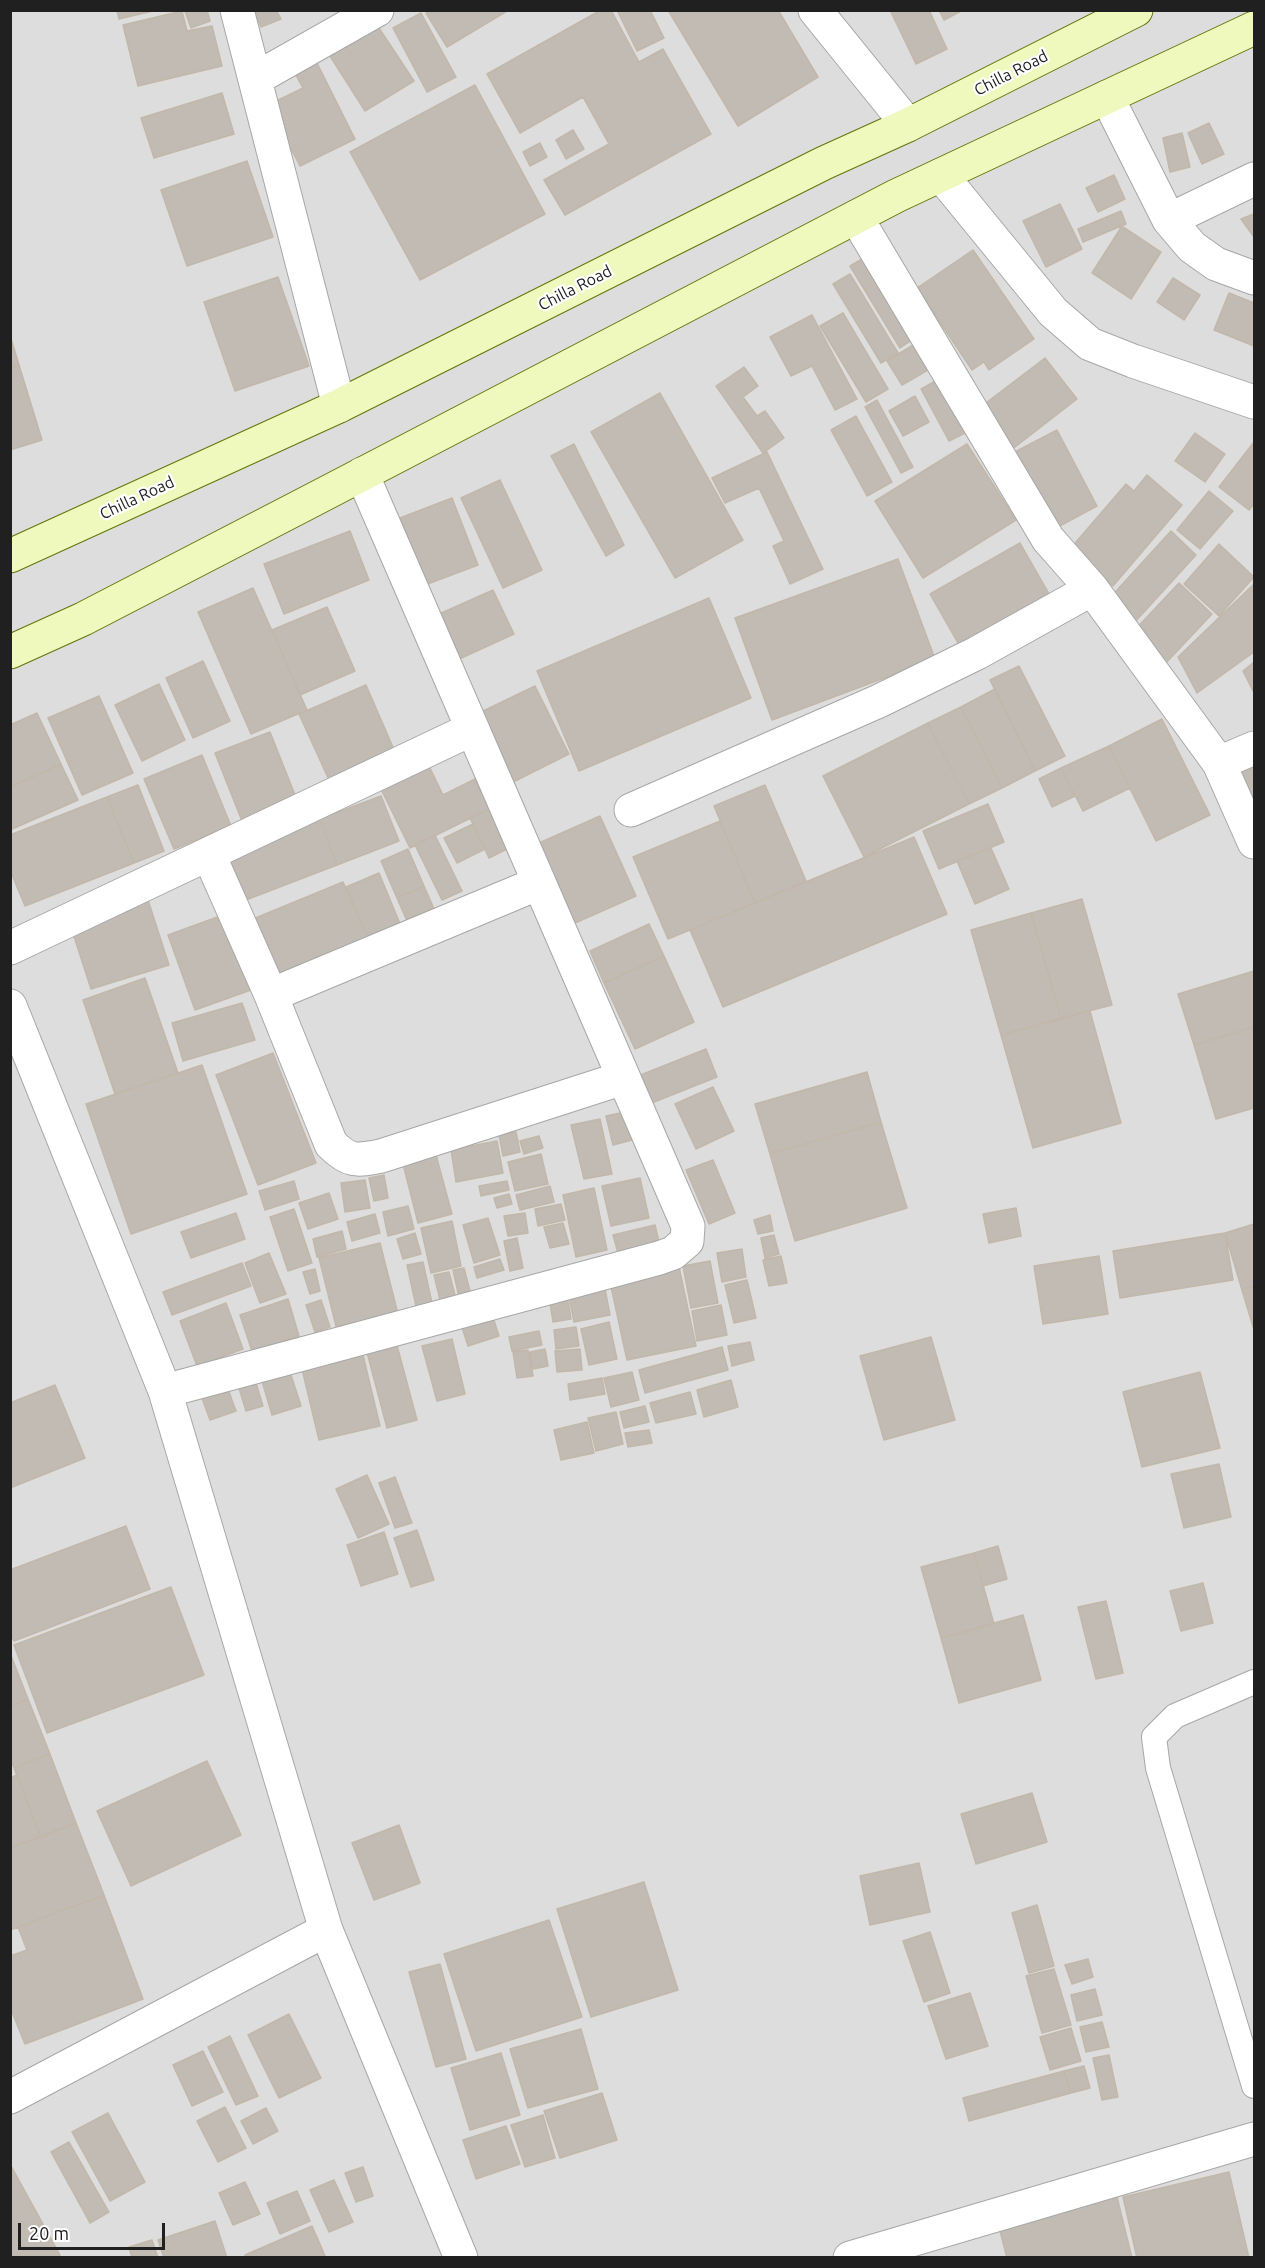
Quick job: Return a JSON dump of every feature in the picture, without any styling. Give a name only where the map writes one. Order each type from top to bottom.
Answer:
[{"type":"main road","name":"Chilla Road","points":[[10,556],[339,406],[824,163],[908,125],[1136,10]]},
{"type":"main road","points":[[10,652],[83,619],[856,217],[1254,28]]},
{"type":"street","points":[[237,10],[339,406]]},
{"type":"street","points":[[255,79],[377,10]]},
{"type":"street","points":[[815,10],[908,125]]},
{"type":"street","points":[[1107,97],[1169,220],[1192,247],[1216,264],[1254,278]]},
{"type":"street","points":[[941,175],[1053,312],[1090,344],[1254,402]]},
{"type":"street","points":[[1169,220],[1254,179]]},
{"type":"street","points":[[856,217],[1048,539],[1092,589],[1219,763],[1254,842]]},
{"type":"street","points":[[165,1390],[674,1253],[687,1241],[688,1226],[362,474]]},
{"type":"street","points":[[631,810],[879,701],[977,653],[1092,589]]},
{"type":"street","points":[[10,948],[472,729]]},
{"type":"street","points":[[1219,763],[1254,748]]},
{"type":"street","points":[[209,855],[271,995],[330,1144],[343,1156],[357,1161],[381,1156],[623,1078]]},
{"type":"street","points":[[271,995],[539,884]]},
{"type":"street","points":[[10,1006],[23,1076],[165,1390],[326,1930],[461,2258]]},
{"type":"street","points":[[10,2097],[326,1930]]},
{"type":"street","points":[[850,2258],[1254,2139]]},
{"type":"lane","points":[[1254,1682],[1175,1716],[1154,1737],[1158,1768],[1254,2086]]},
{"type":"shaded area","points":[[11,11],[1254,11],[1254,2257],[11,2258]]},
{"type":"building","points":[[117,10],[157,10],[119,19]]},
{"type":"building","points":[[207,10],[210,21],[191,28],[185,11]]},
{"type":"building","points":[[254,10],[276,10],[281,19],[261,27]]},
{"type":"building","points":[[430,10],[507,11],[447,47],[426,13]]},
{"type":"building","points":[[601,10],[611,10],[639,62],[663,49],[711,134],[565,215],[544,180],[609,144],[583,97],[520,133],[487,74]]},
{"type":"building","points":[[617,10],[650,10],[664,38],[637,51]]},
{"type":"building","points":[[668,10],[778,10],[818,77],[738,126]]},
{"type":"building","points":[[890,10],[929,10],[947,49],[916,64]]},
{"type":"building","points":[[939,10],[963,10],[944,20]]},
{"type":"building","points":[[182,11],[187,31],[212,26],[222,66],[138,86],[123,25]]},
{"type":"building","points":[[421,13],[456,77],[427,92],[393,28]]},
{"type":"building","points":[[377,25],[414,81],[365,111],[330,56]]},
{"type":"building","points":[[314,57],[355,139],[300,166],[268,105],[303,88],[292,68]]},
{"type":"building","points":[[475,85],[545,214],[420,280],[350,152]]},
{"type":"building","points":[[222,93],[234,134],[154,158],[141,118]]},
{"type":"building","points":[[1209,123],[1224,154],[1202,164],[1188,133]]},
{"type":"building","points":[[573,130],[584,149],[566,159],[556,140]]},
{"type":"building","points":[[1182,133],[1190,167],[1170,172],[1163,138]]},
{"type":"building","points":[[540,143],[547,157],[530,166],[523,152]]},
{"type":"building","points":[[247,161],[273,237],[187,266],[161,190]]},
{"type":"building","points":[[1114,175],[1125,199],[1098,212],[1086,188]]},
{"type":"building","points":[[1060,204],[1082,249],[1046,267],[1023,221]]},
{"type":"building","points":[[1121,211],[1126,224],[1083,242],[1078,229]]},
{"type":"building","points":[[1254,214],[1254,237],[1241,219]]},
{"type":"building","points":[[1122,226],[1161,252],[1131,299],[1092,273]]},
{"type":"building","points":[[973,250],[1034,339],[989,370],[984,362],[972,370],[917,288]]},
{"type":"building","points":[[869,255],[918,336],[900,348],[850,266]]},
{"type":"building","points":[[850,274],[898,353],[881,363],[833,284]]},
{"type":"building","points":[[278,277],[309,366],[235,391],[204,302]]},
{"type":"building","points":[[1173,278],[1200,295],[1184,320],[1157,302]]},
{"type":"building","points":[[1229,293],[1254,303],[1254,346],[1214,330]]},
{"type":"building","points":[[843,313],[888,389],[866,402],[820,326]]},
{"type":"building","points":[[812,315],[857,399],[835,410],[812,366],[791,376],[770,337]]},
{"type":"building","points":[[10,335],[19,365],[10,368]]},
{"type":"building","points":[[918,342],[933,367],[902,385],[887,361]]},
{"type":"building","points":[[1045,358],[1077,399],[1006,454],[974,412]]},
{"type":"building","points":[[19,365],[42,440],[10,450],[10,368]]},
{"type":"building","points":[[744,367],[758,386],[743,397],[757,416],[765,411],[784,438],[763,453],[716,386]]},
{"type":"building","points":[[941,378],[969,431],[949,441],[921,389]]},
{"type":"building","points":[[660,393],[743,540],[675,578],[591,432]]},
{"type":"building","points":[[915,396],[929,422],[903,436],[889,411]]},
{"type":"building","points":[[877,400],[913,467],[901,473],[865,407]]},
{"type":"building","points":[[856,416],[892,482],[867,496],[831,430]]},
{"type":"building","points":[[1057,430],[1097,506],[1054,529],[1013,453]]},
{"type":"building","points":[[1195,433],[1225,454],[1205,482],[1175,461]]},
{"type":"building","points":[[1254,442],[1254,504],[1249,510],[1219,487]]},
{"type":"building","points":[[574,444],[624,545],[606,556],[551,456]]},
{"type":"building","points":[[967,444],[1016,520],[923,578],[875,501]]},
{"type":"building","points":[[767,452],[823,569],[790,584],[773,546],[784,541],[759,488],[725,503],[712,478]]},
{"type":"building","points":[[1147,475],[1182,505],[1113,586],[1070,549],[1126,484],[1134,491]]},
{"type":"building","points":[[500,480],[542,570],[503,588],[461,498]]},
{"type":"building","points":[[1209,491],[1233,511],[1200,549],[1177,530]]},
{"type":"building","points":[[452,498],[478,565],[425,585],[400,518]]},
{"type":"building","points":[[350,531],[369,580],[284,614],[264,564]]},
{"type":"building","points":[[1171,531],[1196,555],[1133,624],[1107,601]]},
{"type":"building","points":[[1020,543],[1052,599],[962,650],[930,594]]},
{"type":"building","points":[[1219,544],[1254,577],[1219,616],[1184,584]]},
{"type":"building","points":[[898,559],[935,659],[772,720],[735,618]]},
{"type":"building","points":[[1179,583],[1212,614],[1164,665],[1131,634]]},
{"type":"building","points":[[1254,584],[1254,652],[1197,693],[1178,657]]},
{"type":"building","points":[[253,588],[307,710],[251,734],[198,612]]},
{"type":"building","points":[[493,590],[514,634],[457,660],[437,615]]},
{"type":"building","points":[[709,598],[751,698],[579,771],[537,671]]},
{"type":"building","points":[[327,607],[355,671],[300,695],[272,630]]},
{"type":"building","points":[[203,661],[230,721],[193,738],[166,678]]},
{"type":"building","points":[[1254,662],[1254,693],[1243,671]]},
{"type":"building","points":[[1019,666],[1065,756],[1035,771],[990,680]]},
{"type":"building","points":[[159,684],[185,740],[142,761],[115,705]]},
{"type":"building","points":[[366,685],[395,752],[329,780],[299,714]]},
{"type":"building","points":[[535,686],[569,754],[511,783],[477,714]]},
{"type":"building","points":[[995,689],[1035,771],[1002,788],[961,707]]},
{"type":"building","points":[[99,696],[133,773],[82,795],[48,718]]},
{"type":"building","points":[[961,707],[1002,788],[969,804],[928,723]]},
{"type":"building","points":[[37,713],[61,764],[10,787],[10,725]]},
{"type":"building","points":[[1162,719],[1210,815],[1156,841],[1109,746]]},
{"type":"building","points":[[928,723],[969,804],[864,857],[823,776]]},
{"type":"building","points":[[270,732],[297,800],[242,821],[215,753]]},
{"type":"building","points":[[1109,746],[1130,788],[1083,811],[1061,768]]},
{"type":"building","points":[[1254,750],[1254,822],[1231,758]]},
{"type":"building","points":[[202,755],[231,826],[174,849],[144,779]]},
{"type":"building","points":[[61,764],[78,800],[10,830],[10,787]]},
{"type":"building","points":[[428,764],[443,795],[475,779],[489,809],[410,848],[380,787]]},
{"type":"building","points":[[1061,768],[1075,796],[1052,807],[1039,779]]},
{"type":"building","points":[[138,785],[164,851],[134,863],[107,797]]},
{"type":"building","points":[[765,785],[806,881],[755,903],[714,806]]},
{"type":"building","points":[[381,796],[399,841],[337,865],[320,819]]},
{"type":"building","points":[[107,797],[134,863],[25,906],[10,870],[10,835]]},
{"type":"building","points":[[988,804],[1004,842],[939,869],[923,831]]},
{"type":"building","points":[[489,809],[509,848],[489,858],[470,818]]},
{"type":"building","points":[[600,816],[636,896],[575,923],[539,843]]},
{"type":"building","points":[[320,819],[337,865],[238,903],[220,858]]},
{"type":"building","points":[[720,821],[755,903],[668,939],[633,857]]},
{"type":"building","points":[[473,824],[485,849],[457,863],[444,838]]},
{"type":"building","points":[[435,835],[462,891],[442,900],[415,845]]},
{"type":"building","points":[[914,837],[947,914],[723,1007],[690,930]]},
{"type":"building","points":[[991,848],[1009,889],[975,904],[957,861]]},
{"type":"building","points":[[408,849],[424,886],[397,898],[381,861]]},
{"type":"building","points":[[379,873],[403,931],[371,945],[346,887]]},
{"type":"building","points":[[343,882],[371,945],[277,979],[253,919]]},
{"type":"building","points":[[424,886],[438,918],[411,930],[397,898]]},
{"type":"building","points":[[1082,899],[1112,1005],[1061,1018],[1031,913]]},
{"type":"building","points":[[148,900],[169,965],[91,989],[70,924]]},
{"type":"building","points":[[1031,913],[1061,1018],[1001,1035],[971,930]]},
{"type":"building","points":[[223,915],[251,990],[195,1010],[168,935]]},
{"type":"building","points":[[649,924],[664,956],[604,983],[590,951]]},
{"type":"building","points":[[664,956],[694,1022],[635,1049],[604,983]]},
{"type":"building","points":[[1254,971],[1254,1027],[1194,1045],[1178,994]]},
{"type":"building","points":[[145,978],[178,1073],[115,1094],[83,1000]]},
{"type":"building","points":[[242,1003],[255,1040],[183,1061],[172,1023]]},
{"type":"building","points":[[1090,1011],[1121,1123],[1033,1148],[1001,1035]]},
{"type":"building","points":[[1254,1027],[1254,1108],[1216,1119],[1194,1045]]},
{"type":"building","points":[[706,1049],[717,1077],[644,1106],[633,1078]]},
{"type":"building","points":[[273,1053],[316,1163],[258,1185],[216,1075]]},
{"type":"building","points":[[202,1065],[247,1194],[131,1234],[86,1104]]},
{"type":"building","points":[[867,1072],[881,1122],[770,1154],[755,1104]]},
{"type":"building","points":[[713,1087],[734,1131],[696,1149],[675,1104]]},
{"type":"building","points":[[625,1112],[632,1140],[613,1145],[606,1116]]},
{"type":"building","points":[[600,1119],[612,1174],[584,1179],[571,1125]]},
{"type":"building","points":[[881,1122],[907,1208],[795,1241],[770,1154]]},
{"type":"building","points":[[516,1132],[520,1152],[503,1156],[499,1135]]},
{"type":"building","points":[[539,1136],[543,1148],[524,1154],[520,1141]]},
{"type":"building","points":[[497,1141],[503,1173],[456,1182],[451,1150]]},
{"type":"building","points":[[541,1154],[548,1184],[515,1191],[508,1162]]},
{"type":"building","points":[[436,1155],[452,1214],[418,1223],[403,1164]]},
{"type":"building","points":[[713,1160],[735,1213],[709,1224],[686,1170]]},
{"type":"building","points":[[384,1175],[388,1198],[374,1201],[369,1178]]},
{"type":"building","points":[[640,1178],[649,1218],[611,1226],[602,1186]]},
{"type":"building","points":[[365,1180],[370,1208],[345,1212],[341,1183]]},
{"type":"building","points":[[294,1181],[299,1199],[265,1210],[259,1191]]},
{"type":"building","points":[[507,1181],[509,1190],[481,1196],[479,1186]]},
{"type":"building","points":[[550,1186],[554,1202],[520,1210],[516,1195]]},
{"type":"building","points":[[594,1188],[607,1250],[576,1257],[563,1195]]},
{"type":"building","points":[[329,1193],[338,1219],[308,1229],[299,1203]]},
{"type":"building","points":[[509,1194],[512,1204],[497,1208],[494,1198]]},
{"type":"building","points":[[561,1204],[565,1220],[538,1226],[535,1209]]},
{"type":"building","points":[[408,1206],[414,1229],[388,1236],[383,1212]]},
{"type":"building","points":[[1016,1208],[1021,1236],[989,1243],[983,1214]]},
{"type":"building","points":[[294,1209],[312,1263],[288,1271],[270,1217]]},
{"type":"building","points":[[236,1213],[245,1239],[191,1258],[181,1232]]},
{"type":"building","points":[[525,1213],[528,1233],[508,1236],[504,1216]]},
{"type":"building","points":[[375,1214],[380,1233],[352,1241],[347,1222]]},
{"type":"building","points":[[770,1215],[773,1231],[758,1234],[754,1220]]},
{"type":"building","points":[[488,1218],[500,1255],[474,1263],[463,1225]]},
{"type":"building","points":[[452,1221],[461,1266],[431,1273],[421,1228]]},
{"type":"building","points":[[563,1223],[569,1244],[550,1248],[544,1227]]},
{"type":"building","points":[[1254,1224],[1254,1286],[1242,1290],[1225,1233]]},
{"type":"building","points":[[655,1225],[659,1242],[618,1253],[613,1235]]},
{"type":"building","points":[[342,1231],[346,1249],[317,1257],[313,1239]]},
{"type":"building","points":[[415,1233],[421,1254],[403,1259],[397,1239]]},
{"type":"building","points":[[1225,1233],[1233,1280],[1120,1298],[1113,1251]]},
{"type":"building","points":[[774,1235],[779,1254],[765,1258],[761,1238]]},
{"type":"building","points":[[517,1238],[523,1268],[510,1271],[504,1241]]},
{"type":"building","points":[[380,1243],[398,1314],[337,1330],[319,1258]]},
{"type":"building","points":[[742,1249],[746,1277],[722,1282],[717,1253]]},
{"type":"building","points":[[269,1253],[286,1294],[260,1303],[245,1263]]},
{"type":"building","points":[[781,1256],[787,1283],[769,1286],[763,1260]]},
{"type":"building","points":[[1099,1256],[1108,1314],[1043,1324],[1034,1266]]},
{"type":"building","points":[[500,1259],[504,1270],[477,1278],[474,1267]]},
{"type":"building","points":[[710,1261],[718,1303],[691,1308],[683,1266]]},
{"type":"building","points":[[423,1262],[432,1303],[416,1306],[407,1265]]},
{"type":"building","points":[[242,1263],[251,1286],[172,1315],[163,1292]]},
{"type":"building","points":[[679,1267],[696,1346],[627,1360],[610,1282]]},
{"type":"building","points":[[464,1268],[471,1295],[459,1297],[453,1270]]},
{"type":"building","points":[[315,1269],[320,1291],[310,1294],[303,1272]]},
{"type":"building","points":[[449,1272],[456,1299],[441,1304],[434,1275]]},
{"type":"building","points":[[747,1280],[756,1318],[734,1323],[725,1285]]},
{"type":"building","points":[[1254,1286],[1254,1330],[1242,1290]]},
{"type":"building","points":[[605,1289],[610,1315],[574,1322],[569,1296]]},
{"type":"building","points":[[567,1294],[571,1319],[553,1322],[549,1297]]},
{"type":"building","points":[[288,1299],[299,1336],[252,1351],[240,1315]]},
{"type":"building","points":[[321,1300],[330,1327],[315,1332],[306,1305]]},
{"type":"building","points":[[226,1303],[243,1349],[197,1366],[180,1321]]},
{"type":"building","points":[[721,1305],[727,1335],[697,1341],[692,1311]]},
{"type":"building","points":[[491,1311],[499,1336],[468,1346],[460,1321]]},
{"type":"building","points":[[609,1322],[617,1359],[589,1365],[581,1329]]},
{"type":"building","points":[[576,1327],[579,1346],[556,1349],[554,1330]]},
{"type":"building","points":[[539,1331],[542,1345],[512,1351],[509,1337]]},
{"type":"building","points":[[931,1337],[955,1420],[884,1440],[860,1356]]},
{"type":"building","points":[[395,1338],[417,1420],[387,1428],[365,1345]]},
{"type":"building","points":[[452,1339],[465,1394],[437,1401],[422,1346]]},
{"type":"building","points":[[750,1342],[754,1360],[732,1366],[728,1346]]},
{"type":"building","points":[[722,1347],[728,1370],[645,1393],[639,1370]]},
{"type":"building","points":[[545,1349],[548,1366],[533,1369],[530,1352]]},
{"type":"building","points":[[580,1349],[582,1370],[557,1372],[555,1351]]},
{"type":"building","points":[[528,1350],[533,1376],[517,1378],[513,1352]]},
{"type":"building","points":[[363,1355],[380,1426],[319,1440],[302,1369]]},
{"type":"building","points":[[290,1372],[301,1406],[272,1415],[262,1381]]},
{"type":"building","points":[[632,1372],[639,1400],[611,1407],[604,1378]]},
{"type":"building","points":[[1200,1372],[1220,1448],[1142,1467],[1123,1392]]},
{"type":"building","points":[[602,1378],[605,1394],[570,1400],[568,1384]]},
{"type":"building","points":[[731,1380],[738,1407],[704,1417],[697,1390]]},
{"type":"building","points":[[256,1383],[263,1406],[246,1411],[239,1388]]},
{"type":"building","points":[[55,1385],[85,1458],[10,1488],[10,1403]]},
{"type":"building","points":[[228,1389],[236,1411],[210,1420],[202,1398]]},
{"type":"building","points":[[690,1392],[696,1414],[656,1423],[650,1403]]},
{"type":"building","points":[[645,1406],[649,1422],[624,1428],[620,1412]]},
{"type":"building","points":[[616,1412],[623,1444],[596,1451],[588,1418]]},
{"type":"building","points":[[587,1422],[594,1453],[561,1460],[554,1430]]},
{"type":"building","points":[[649,1430],[652,1443],[628,1447],[625,1433]]},
{"type":"building","points":[[1219,1464],[1231,1517],[1184,1528],[1171,1474]]},
{"type":"building","points":[[367,1475],[389,1524],[358,1538],[336,1489]]},
{"type":"building","points":[[395,1477],[412,1523],[395,1528],[379,1483]]},
{"type":"building","points":[[126,1526],[150,1589],[14,1641],[10,1633],[10,1570]]},
{"type":"building","points":[[417,1530],[434,1580],[411,1587],[394,1538]]},
{"type":"building","points":[[384,1532],[398,1574],[361,1586],[347,1545]]},
{"type":"building","points":[[998,1546],[1007,1579],[983,1586],[974,1553]]},
{"type":"building","points":[[974,1553],[994,1624],[941,1638],[921,1567]]},
{"type":"building","points":[[1203,1583],[1213,1623],[1181,1631],[1170,1591]]},
{"type":"building","points":[[171,1587],[204,1675],[47,1733],[14,1645]]},
{"type":"building","points":[[1106,1601],[1123,1673],[1096,1679],[1078,1607]]},
{"type":"building","points":[[1023,1615],[1041,1680],[959,1703],[941,1638]]},
{"type":"building","points":[[10,1653],[28,1699],[10,1706]]},
{"type":"building","points":[[28,1699],[50,1754],[14,1768],[10,1758],[10,1706]]},
{"type":"building","points":[[50,1754],[76,1823],[41,1837],[14,1768]]},
{"type":"building","points":[[207,1761],[241,1835],[131,1886],[97,1811]]},
{"type":"building","points":[[17,1775],[41,1837],[10,1848],[10,1778]]},
{"type":"building","points":[[1032,1793],[1047,1842],[976,1864],[961,1814]]},
{"type":"building","points":[[76,1823],[104,1895],[10,1930],[10,1848]]},
{"type":"building","points":[[399,1825],[420,1883],[374,1900],[352,1843]]},
{"type":"building","points":[[919,1863],[930,1912],[870,1925],[860,1876]]},
{"type":"building","points":[[644,1882],[678,1990],[591,2017],[557,1909]]},
{"type":"building","points":[[104,1895],[143,1999],[25,2044],[10,2007],[10,1956],[27,1950],[18,1927]]},
{"type":"building","points":[[1037,1905],[1054,1966],[1029,1973],[1012,1913]]},
{"type":"building","points":[[549,1920],[582,2017],[476,2051],[444,1954]]},
{"type":"building","points":[[930,1932],[950,1993],[924,2002],[903,1941]]},
{"type":"building","points":[[1088,1959],[1093,1977],[1072,1984],[1065,1965]]},
{"type":"building","points":[[440,1964],[466,2059],[436,2067],[409,1972]]},
{"type":"building","points":[[1054,1969],[1071,2025],[1042,2033],[1026,1976]]},
{"type":"building","points":[[1095,1989],[1102,2015],[1077,2021],[1071,1995]]},
{"type":"building","points":[[970,1993],[988,2046],[946,2059],[928,2006]]},
{"type":"building","points":[[289,2014],[321,2078],[279,2098],[248,2035]]},
{"type":"building","points":[[1102,2022],[1109,2047],[1086,2052],[1080,2027]]},
{"type":"building","points":[[1071,2028],[1081,2061],[1050,2070],[1040,2037]]},
{"type":"building","points":[[581,2029],[598,2089],[528,2108],[510,2049]]},
{"type":"building","points":[[230,2036],[258,2096],[236,2105],[208,2047]]},
{"type":"building","points":[[203,2051],[223,2092],[192,2106],[173,2065]]},
{"type":"building","points":[[501,2053],[520,2115],[470,2130],[451,2068]]},
{"type":"building","points":[[1109,2055],[1118,2097],[1102,2100],[1093,2058]]},
{"type":"building","points":[[1084,2066],[1090,2088],[1071,2093],[1064,2071]]},
{"type":"building","points":[[1064,2071],[1071,2093],[969,2121],[963,2098]]},
{"type":"building","points":[[602,2093],[617,2140],[560,2158],[544,2111]]},
{"type":"building","points":[[225,2107],[246,2148],[218,2162],[197,2121]]},
{"type":"building","points":[[266,2108],[278,2131],[253,2144],[241,2121]]},
{"type":"building","points":[[108,2113],[145,2182],[110,2201],[72,2132]]},
{"type":"building","points":[[543,2115],[555,2158],[525,2167],[511,2125]]},
{"type":"building","points":[[506,2126],[520,2164],[476,2179],[463,2140]]},
{"type":"building","points":[[69,2142],[109,2212],[90,2223],[51,2152]]},
{"type":"building","points":[[10,2164],[60,2255],[55,2258],[10,2258]]},
{"type":"building","points":[[363,2167],[373,2196],[356,2202],[345,2173]]},
{"type":"building","points":[[1229,2172],[1249,2258],[1137,2258],[1123,2197]]},
{"type":"building","points":[[334,2180],[353,2222],[329,2232],[310,2190]]},
{"type":"building","points":[[245,2182],[260,2214],[233,2225],[219,2193]]},
{"type":"building","points":[[297,2191],[310,2221],[280,2234],[267,2203]]},
{"type":"building","points":[[1117,2197],[1132,2258],[1007,2258],[999,2227]]},
{"type":"building","points":[[215,2221],[227,2258],[164,2258],[158,2240]]},
{"type":"building","points":[[312,2226],[326,2258],[247,2258],[245,2255]]},
{"type":"building","points":[[152,2240],[158,2258],[132,2258],[129,2247]]}]
